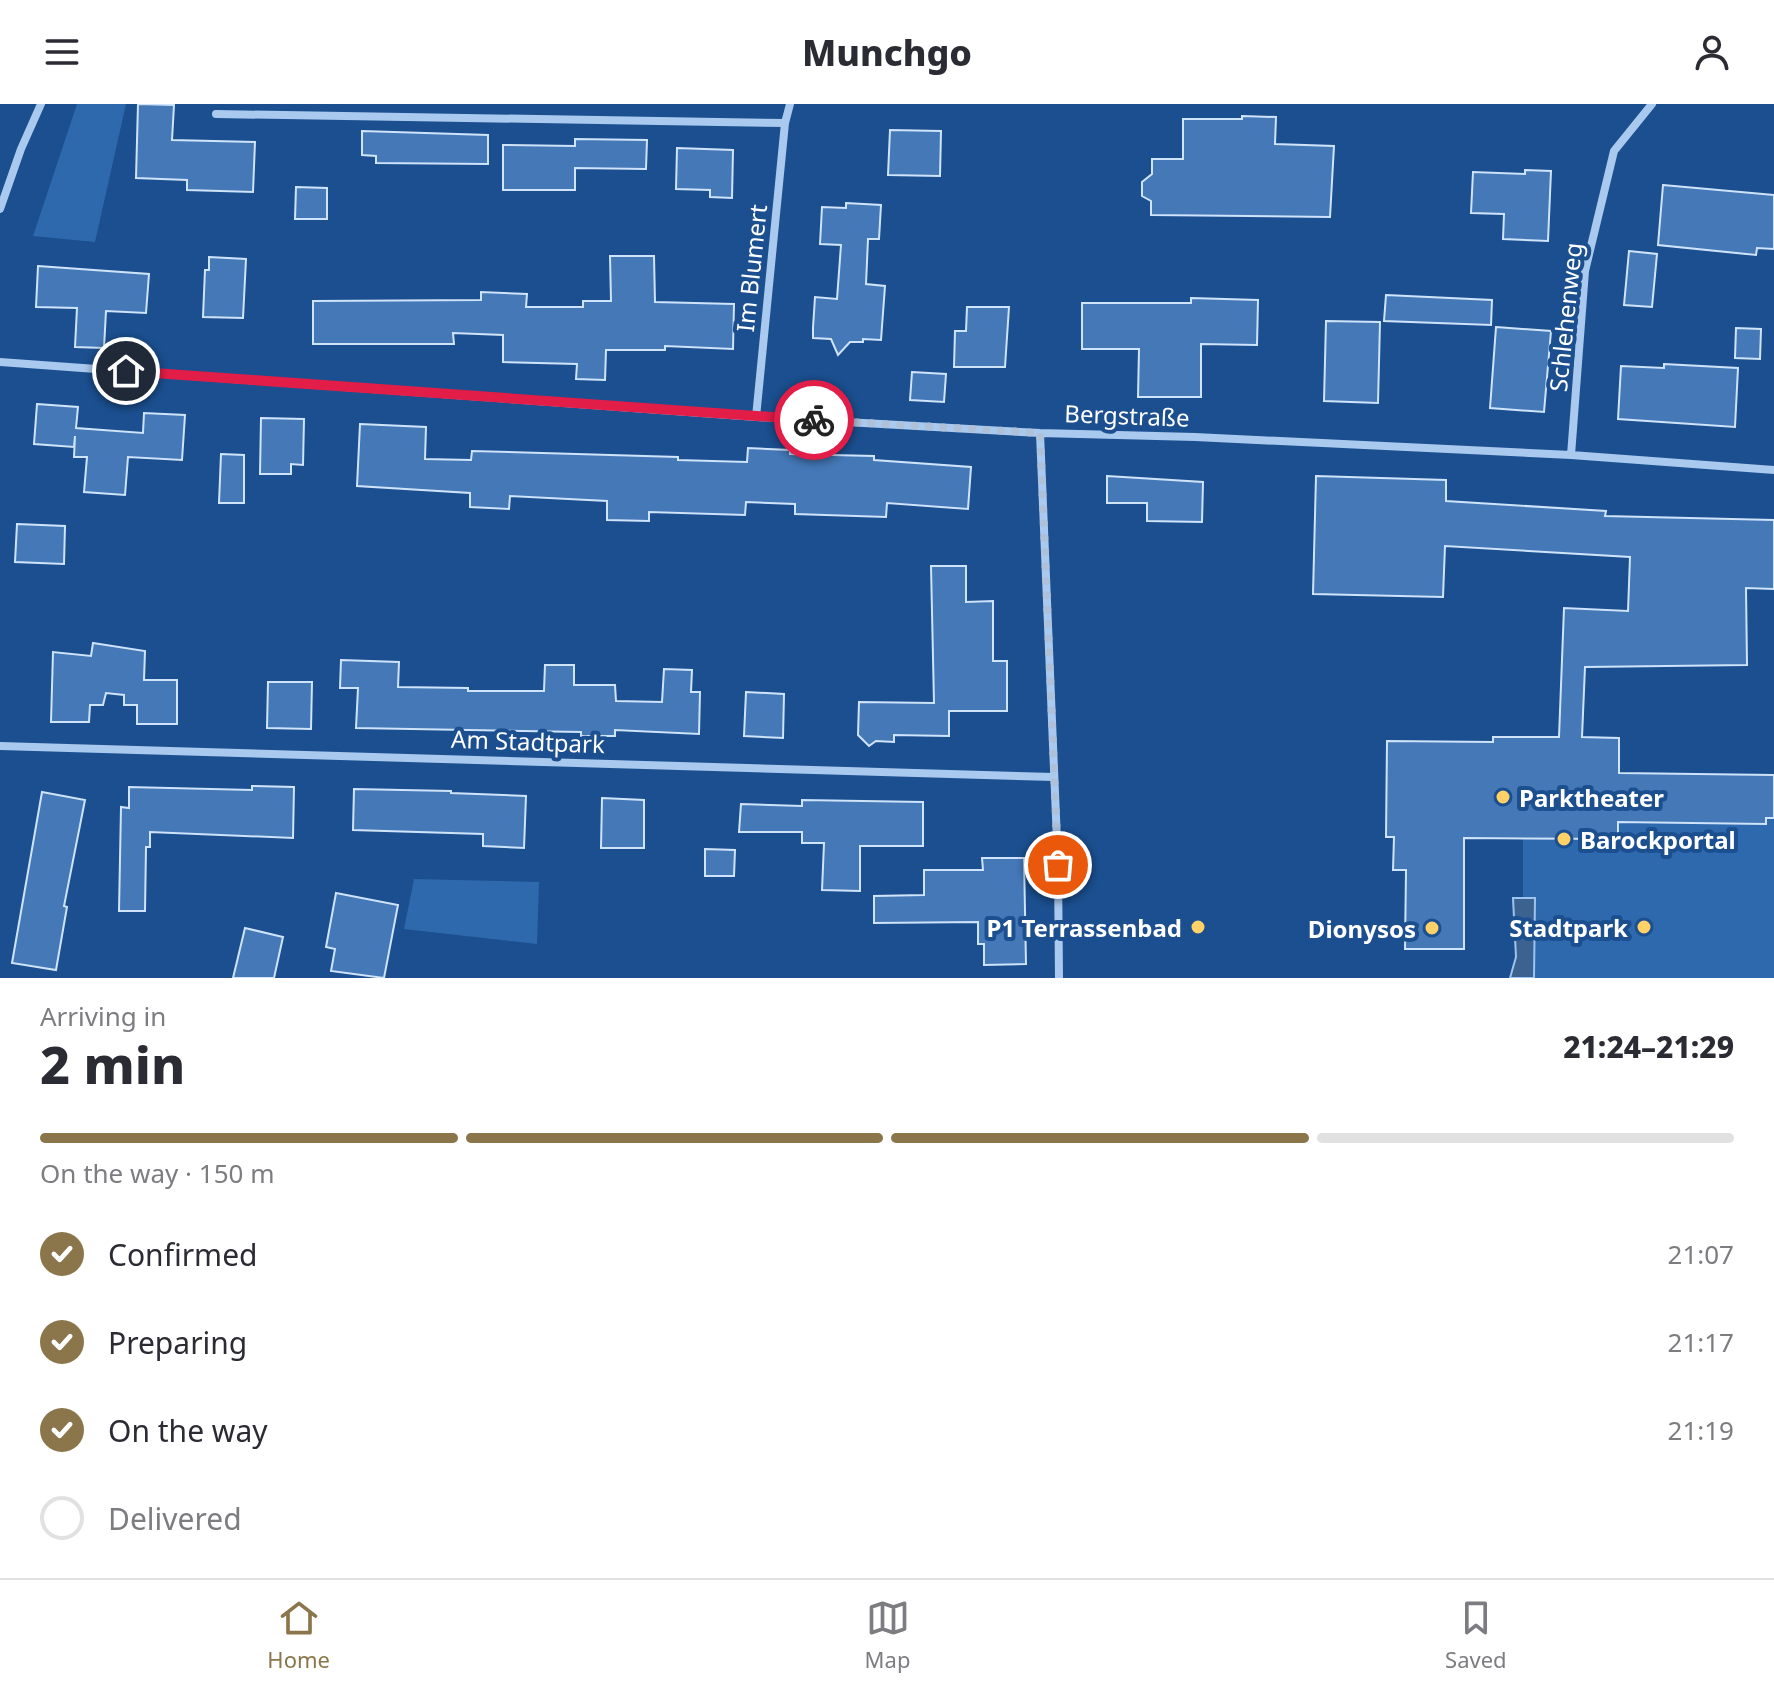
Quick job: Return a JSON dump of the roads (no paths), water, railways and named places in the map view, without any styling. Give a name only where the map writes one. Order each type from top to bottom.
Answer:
[{"type":"street","points":[[0,209],[41,104]]},
{"type":"street","name":"Im Blumert","points":[[756,417],[785,123],[790,104]]},
{"type":"street","name":"Schlehenweg","points":[[1571,455],[1585,271],[1614,151],[1652,104]]},
{"type":"street","points":[[216,114],[785,123]]},
{"type":"street","name":"Bergstraße","points":[[0,362],[756,417],[1040,433],[1195,437],[1571,455],[1774,470]]},
{"type":"street","points":[[1040,433],[1059,978]]},
{"type":"street","name":"Am Stadtpark","points":[[0,746],[1054,777]]},
{"type":"place","name":"Parktheater","points":[[1503,797]]},
{"type":"place","name":"Barockportal","points":[[1564,839]]},
{"type":"place","name":"P1 Terrassenbad","points":[[1198,927]]},
{"type":"place","name":"Stadtpark","points":[[1644,927]]},
{"type":"place","name":"Dionysos","points":[[1432,928]]}]
